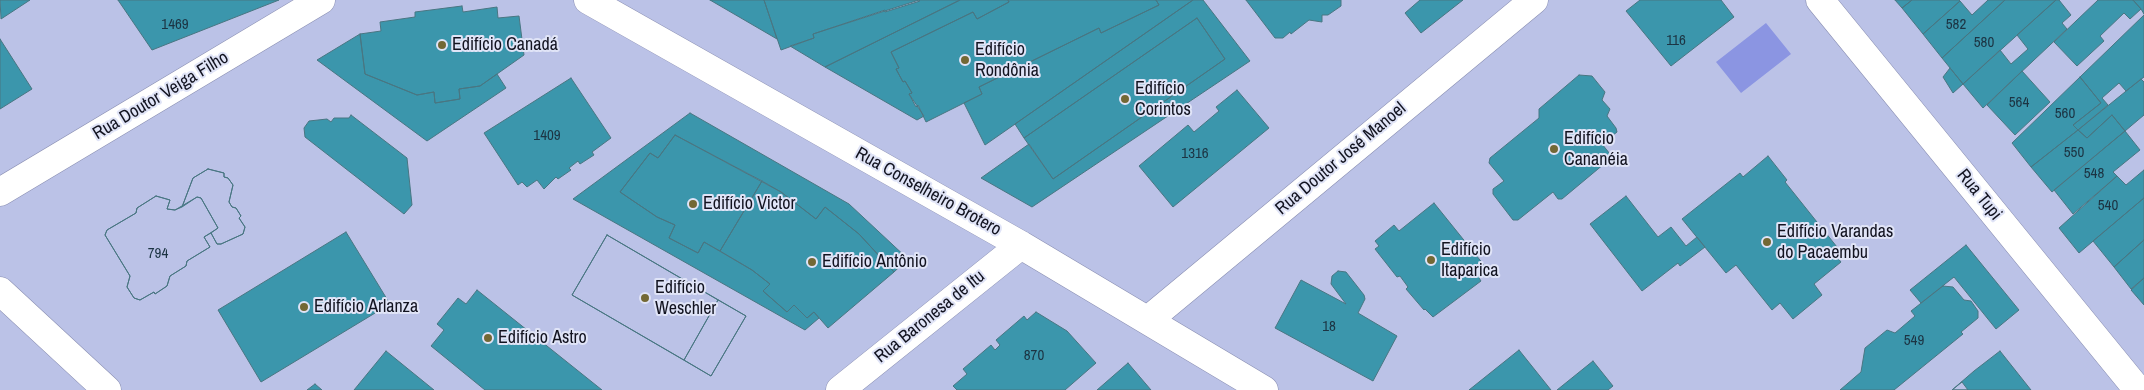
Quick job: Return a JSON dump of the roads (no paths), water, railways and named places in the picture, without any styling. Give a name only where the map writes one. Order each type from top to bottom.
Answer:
[{"type":"street","name":"Rua Doutor Veiga Filho","points":[[0,192],[322,0]]},
{"type":"street","name":"Rua Conselheiro Brotero","points":[[588,0],[1021,245],[1264,390]]},
{"type":"street","name":"Rua Doutor José Manoel","points":[[1148,320],[1534,0]]},
{"type":"street","name":"Rua Tupi","points":[[1820,0],[2138,390]]},
{"type":"street","name":"Rua Baronesa de Itu","points":[[840,390],[1021,245]]},
{"type":"street","points":[[0,291],[107,390]]},
{"type":"water","points":[[1766,23],[1791,54],[1741,93],[1716,62]]},
{"type":"place","name":"Edifício Canadá","points":[[442,45]]},
{"type":"place","name":"Edifício Rondônia","points":[[965,60]]},
{"type":"place","name":"Edifício Corintos","points":[[1125,99]]},
{"type":"place","name":"Edifício Cananéia","points":[[1554,149]]},
{"type":"place","name":"Edifício Victor","points":[[693,204]]},
{"type":"place","name":"Edifício Varandas do Pacaembu","points":[[1767,242]]},
{"type":"place","name":"Edifício Itaparica","points":[[1431,260]]},
{"type":"place","name":"Edifício Antônio","points":[[812,262]]},
{"type":"place","name":"Edifício Weschler","points":[[645,298]]},
{"type":"place","name":"Edifício Arlanza","points":[[304,307]]},
{"type":"place","name":"Edifício Astro","points":[[488,338]]}]
